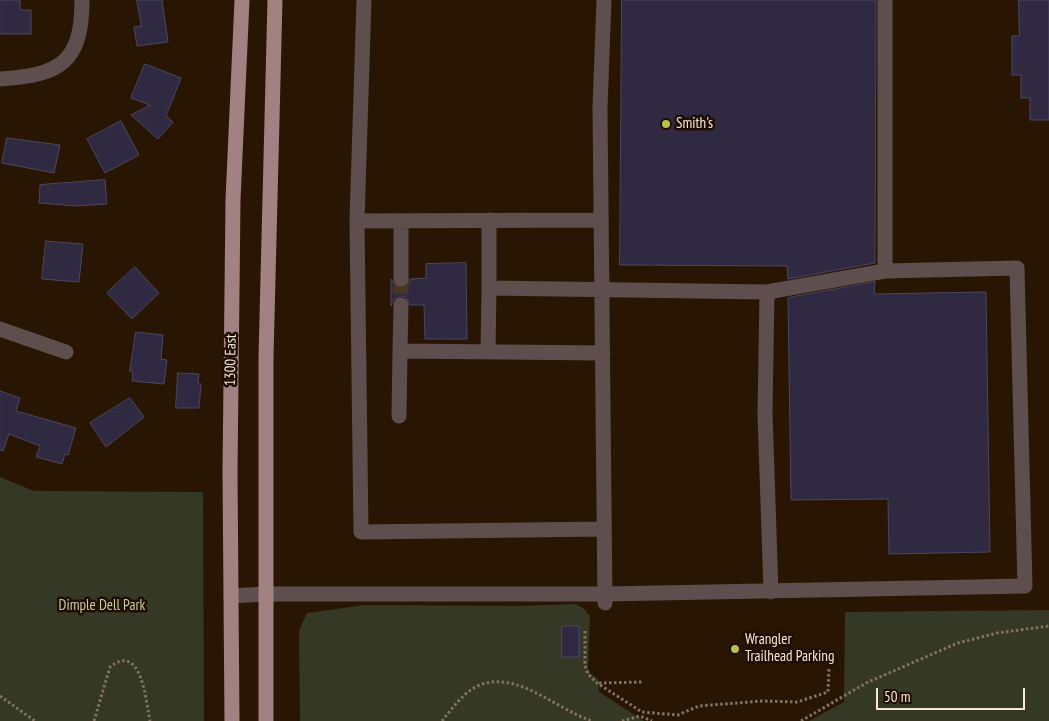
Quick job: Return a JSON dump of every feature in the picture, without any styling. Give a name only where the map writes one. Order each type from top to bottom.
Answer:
[{"type":"main road","name":"1300 East","points":[[232,721],[233,200],[242,0]]},
{"type":"main road","points":[[266,721],[266,356],[275,0]]},
{"type":"street","points":[[0,79],[27,77],[58,68],[73,51],[82,18],[82,0]]},
{"type":"street","points":[[364,0],[357,221],[362,532],[604,529]]},
{"type":"street","points":[[604,0],[600,108],[605,599]]},
{"type":"street","points":[[885,0],[885,271]]},
{"type":"street","points":[[488,352],[489,220]]},
{"type":"street","points":[[357,221],[601,220]]},
{"type":"street","points":[[401,221],[401,279]]},
{"type":"street","points":[[231,596],[265,594],[605,599],[771,592],[1025,586],[1017,268],[885,271],[767,292],[489,288]]},
{"type":"street","points":[[767,292],[765,413],[771,592]]},
{"type":"street","points":[[399,416],[401,305]]},
{"type":"street","points":[[0,328],[66,352]]},
{"type":"street","points":[[400,351],[603,353]]},
{"type":"path","points":[[801,721],[868,682],[958,643],[997,634],[1049,626]]},
{"type":"path","points":[[585,632],[586,668],[588,674],[597,683],[639,711],[678,715],[699,706],[762,701],[797,702],[828,692],[829,667]]},
{"type":"path","points":[[94,721],[110,667],[122,661],[129,661],[138,670],[150,721]]},
{"type":"path","points":[[442,721],[468,692],[486,683],[504,681],[524,688],[572,714],[592,721]]},
{"type":"path","points":[[597,683],[643,682]]},
{"type":"path","points":[[0,696],[35,721]]},
{"type":"path","points":[[639,711],[640,716]]},
{"type":"path","points":[[622,721],[640,716],[652,721]]},
{"type":"green space","name":"Dimple Dell Park","points":[[0,477],[34,491],[203,492],[204,721],[0,721]]},
{"type":"green space","points":[[576,604],[590,616],[588,668],[591,674],[598,679],[599,692],[644,721],[300,721],[299,631],[307,613],[365,605],[516,606]]},
{"type":"green space","points":[[1049,610],[1049,721],[809,721],[844,702],[845,612]]},
{"type":"building","points":[[0,0],[20,0],[20,10],[31,10],[31,34],[0,34]]},
{"type":"building","points":[[137,0],[162,0],[168,42],[137,46],[134,27],[141,26]]},
{"type":"building","points":[[622,0],[876,0],[875,263],[788,279],[787,266],[620,265]]},
{"type":"building","points":[[1019,0],[1049,0],[1049,120],[1030,120],[1030,98],[1021,98],[1021,75],[1012,75],[1012,36],[1019,36]]},
{"type":"building","points":[[145,64],[181,78],[166,116],[173,122],[158,139],[131,115],[150,105],[131,98]]},
{"type":"building","points":[[121,121],[139,155],[105,173],[87,139]]},
{"type":"building","points":[[7,138],[60,145],[54,173],[2,163]]},
{"type":"building","points":[[105,180],[107,204],[76,206],[39,203],[40,185]]},
{"type":"building","points":[[46,241],[83,244],[79,282],[42,279]]},
{"type":"building","points":[[466,263],[467,339],[425,339],[424,305],[410,305],[406,297],[401,296],[393,300],[391,306],[391,279],[396,287],[401,288],[409,284],[410,279],[426,278],[426,264]]},
{"type":"building","points":[[135,267],[159,293],[132,319],[107,293]]},
{"type":"building","points":[[875,282],[874,294],[986,292],[990,552],[889,554],[888,499],[791,500],[788,298]]},
{"type":"building","points":[[136,332],[163,335],[161,359],[167,360],[164,384],[132,381],[133,371],[130,371]]},
{"type":"building","points":[[178,373],[199,374],[198,383],[201,384],[199,408],[176,408]]},
{"type":"building","points":[[0,391],[20,398],[16,411],[76,428],[68,455],[65,454],[62,464],[36,457],[40,446],[9,434],[3,451],[0,450]]},
{"type":"building","points":[[130,398],[144,417],[106,447],[90,423]]},
{"type":"building","points":[[562,626],[579,626],[579,657],[562,657]]},
{"type":"tunnel","points":[[401,279],[401,305]]},
{"type":"place","name":"Smith's","points":[[666,124]]},
{"type":"place","name":"Wrangler Trailhead Parking","points":[[735,649]]}]
